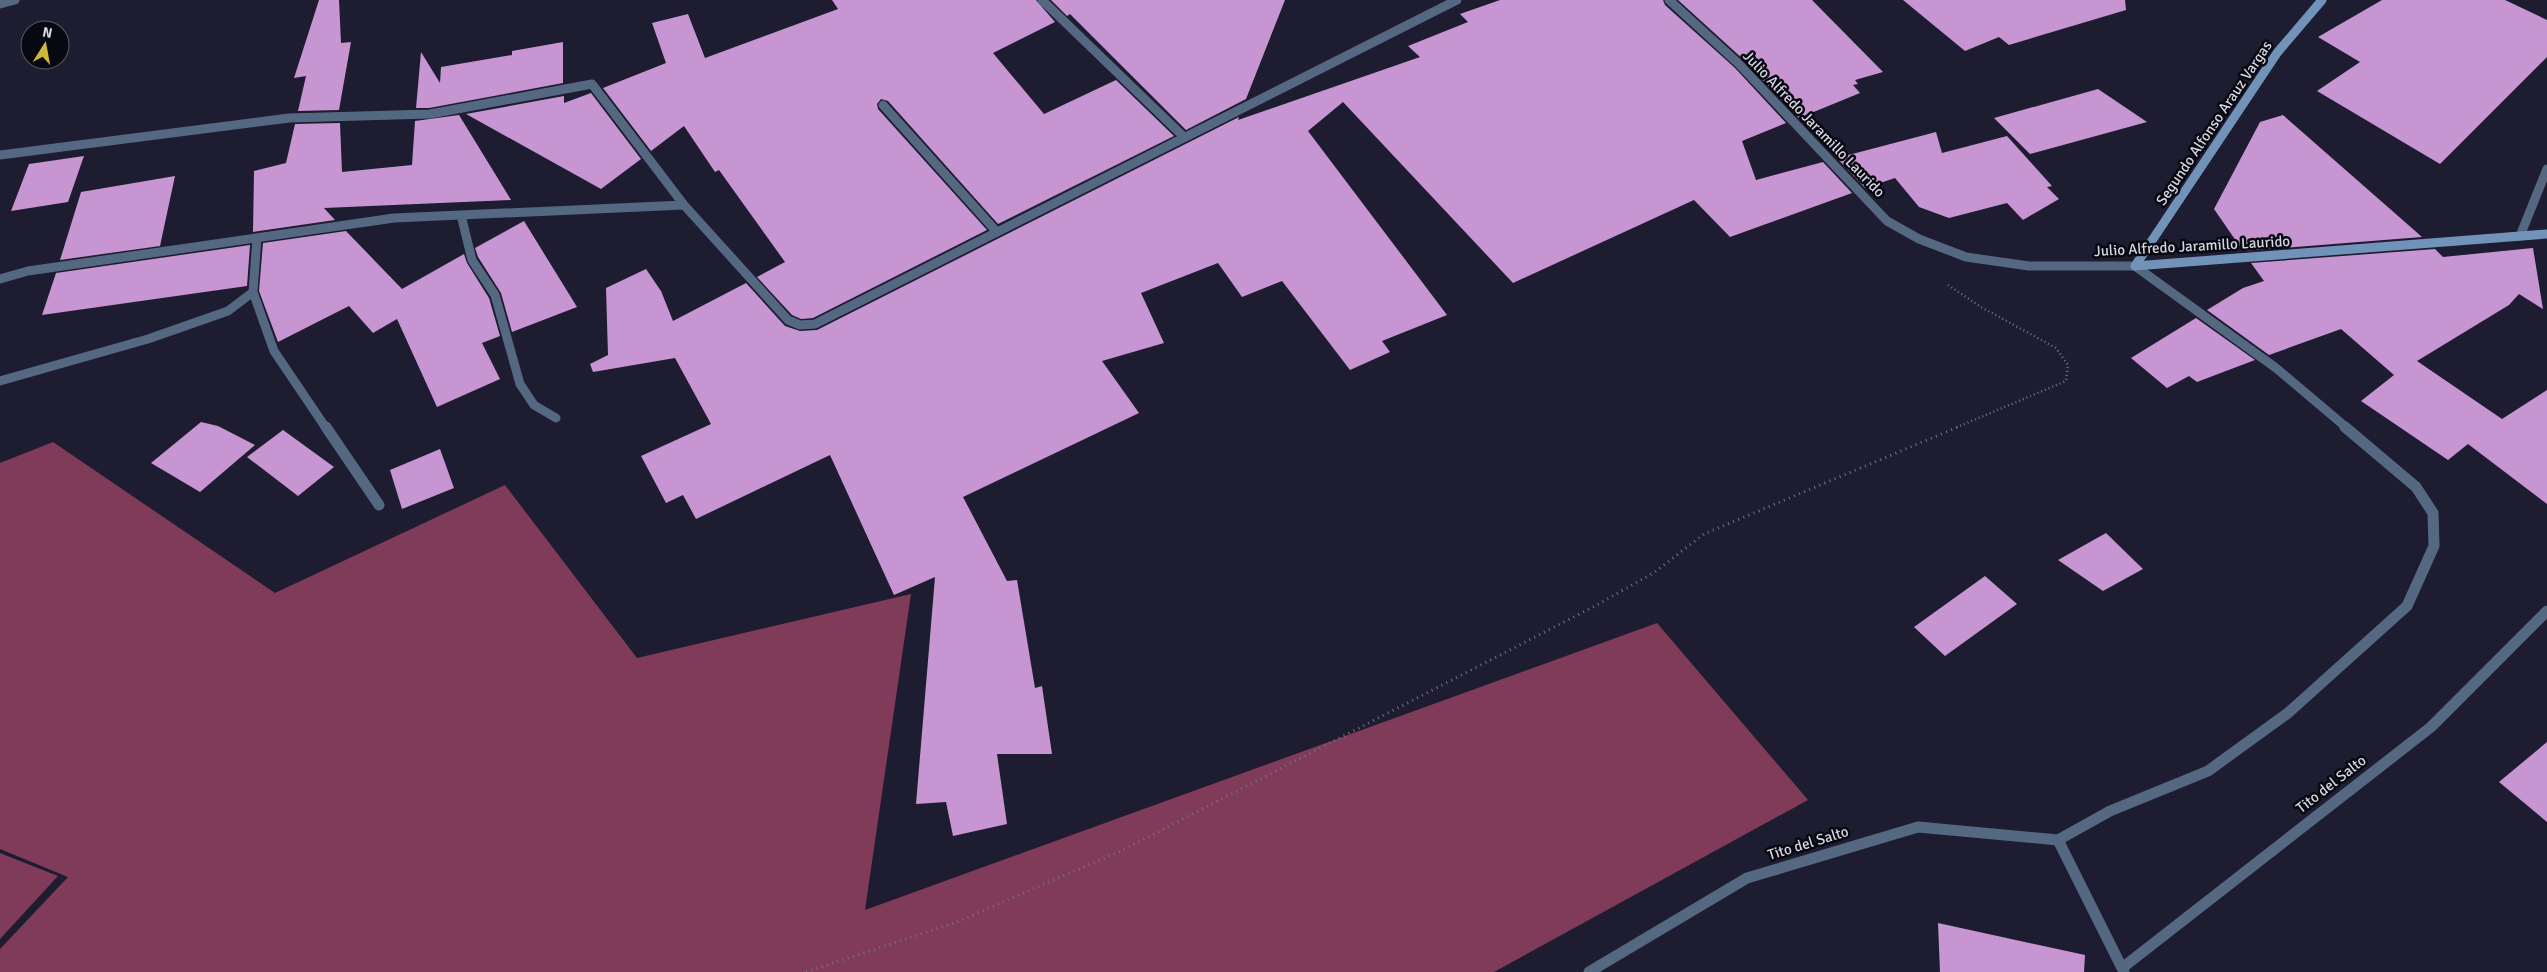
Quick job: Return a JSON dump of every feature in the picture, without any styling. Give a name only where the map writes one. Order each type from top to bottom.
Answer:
[{"type":"street","points":[[0,4],[15,0]]},
{"type":"street","points":[[1042,0],[1184,137]]},
{"type":"street","points":[[0,155],[288,118],[430,114],[588,84],[594,85],[684,205],[788,320],[800,325],[815,324],[1457,0]]},
{"type":"street","name":"Julio Alfredo Jaramillo Laurido","points":[[1669,0],[1739,64],[1887,221],[1919,239],[1966,257],[2029,266],[2135,266],[2547,234]]},
{"type":"street","name":"Segundo Alfonso Arauz Vargas","points":[[2135,266],[2277,53],[2322,0]]},
{"type":"street","points":[[884,105],[996,231]]},
{"type":"street","points":[[2520,236],[2547,169]]},
{"type":"street","points":[[0,279],[28,271],[394,218],[684,205]]},
{"type":"street","points":[[461,215],[472,260],[495,295],[520,384],[534,405],[556,418]]},
{"type":"street","points":[[257,238],[253,292],[274,351],[379,504]]},
{"type":"street","points":[[2123,970],[2058,840],[2110,811],[2208,771],[2288,713],[2407,606],[2434,546],[2433,512],[2416,487],[2276,368],[2135,266]]},
{"type":"street","points":[[0,381],[148,339],[228,311],[253,292]]},
{"type":"street","name":"Tito del Salto","points":[[2123,970],[2431,727],[2547,610]]},
{"type":"street","name":"Tito del Salto","points":[[1590,972],[1747,878],[1918,827],[2058,840]]},
{"type":"path","points":[[806,972],[957,922],[1123,850],[1595,606],[1655,572],[1704,534],[2066,380],[2068,365],[2056,348],[1981,307],[1948,285],[1927,263],[1919,239]]},
{"type":"shaded area","points":[[53,442],[275,593],[505,485],[637,658],[911,594],[865,910],[1657,623],[1808,800],[1494,972],[0,972],[0,949],[68,877],[0,849],[0,463]]},
{"type":"shaded area","points":[[0,853],[58,876],[0,939]]},
{"type":"building","points":[[319,0],[339,0],[341,43],[351,42],[339,110],[298,111],[306,76],[294,78]]},
{"type":"building","points":[[832,0],[1036,0],[1055,22],[993,53],[1044,114],[1116,80],[1174,136],[998,224],[888,101],[881,99],[877,104],[878,109],[987,230],[813,318],[801,319],[792,315],[757,277],[785,262],[719,170],[715,172],[684,126],[651,151],[603,88],[666,63],[652,23],[688,14],[705,58],[838,9]]},
{"type":"building","points":[[1051,0],[1285,0],[1246,99],[1186,130],[1070,14],[1067,16]]},
{"type":"building","points":[[1500,0],[1663,0],[1665,5],[1735,68],[1786,123],[1742,141],[1756,180],[1823,162],[1852,193],[1730,237],[1694,200],[1513,283],[1343,102],[1308,131],[1447,315],[1382,341],[1390,352],[1350,370],[1282,281],[1242,297],[1218,263],[1141,293],[1164,343],[1102,361],[1139,413],[963,497],[1007,581],[1017,580],[1035,688],[1042,686],[1052,754],[997,754],[1007,824],[953,836],[946,802],[916,804],[935,577],[894,595],[830,455],[696,519],[683,495],[666,503],[641,456],[711,424],[675,358],[593,372],[590,364],[608,355],[606,288],[646,269],[661,291],[673,321],[746,283],[785,326],[800,331],[817,330],[1239,117],[1238,120],[1420,57],[1408,46],[1468,22],[1460,14]]},
{"type":"building","points":[[1678,0],[1812,0],[1883,72],[1855,80],[1858,84],[1853,85],[1860,93],[1799,118],[1744,60]]},
{"type":"building","points":[[1903,0],[2125,0],[2126,10],[2009,45],[1999,37],[1965,51]]},
{"type":"building","points":[[2382,0],[2505,0],[2547,20],[2547,57],[2440,164],[2317,91],[2360,62],[2318,37]]},
{"type":"building","points":[[563,42],[563,83],[429,108],[416,108],[421,52],[440,83],[441,67],[512,55],[512,51]]},
{"type":"building","points":[[2098,89],[2147,122],[2030,154],[1994,118]]},
{"type":"building","points":[[591,93],[641,159],[601,189],[466,114],[564,96],[564,103]]},
{"type":"building","points":[[459,115],[511,200],[324,208],[335,220],[253,232],[254,171],[286,163],[295,124],[340,123],[342,172],[412,165],[415,121]]},
{"type":"building","points":[[2283,115],[2422,237],[2243,251],[2214,209],[2260,122]]},
{"type":"building","points":[[1936,132],[1942,153],[2007,136],[2052,186],[2047,187],[2059,199],[2023,220],[2007,203],[1949,218],[1919,207],[1895,178],[1865,188],[1837,158]]},
{"type":"building","points":[[84,156],[68,202],[11,211],[29,164]]},
{"type":"building","points":[[175,176],[160,246],[60,260],[81,192]]},
{"type":"building","points":[[524,221],[577,307],[512,332],[501,293],[478,257],[475,248]]},
{"type":"building","points":[[346,231],[402,289],[464,254],[467,263],[489,298],[500,336],[482,343],[500,379],[437,407],[397,319],[373,333],[349,306],[278,342],[259,291],[263,243]]},
{"type":"building","points":[[250,245],[247,286],[42,315],[56,273]]},
{"type":"building","points":[[2533,248],[2543,309],[2519,294],[2509,305],[2417,361],[2502,419],[2547,390],[2547,504],[2468,444],[2448,460],[2361,401],[2394,375],[2341,329],[2269,355],[2207,310],[2243,288],[2264,281],[2251,263],[2435,249],[2443,257]]},
{"type":"building","points":[[2196,318],[2255,360],[2197,382],[2189,376],[2167,388],[2131,358]]},
{"type":"building","points":[[201,422],[218,426],[255,445],[200,492],[151,463]]},
{"type":"building","points":[[283,430],[334,467],[298,496],[247,457]]},
{"type":"building","points":[[440,449],[454,488],[402,509],[390,470]]},
{"type":"building","points":[[2106,533],[2143,569],[2103,591],[2058,560]]},
{"type":"building","points":[[1985,576],[2017,604],[1945,656],[1914,627]]},
{"type":"building","points":[[2547,742],[2547,822],[2499,782]]},
{"type":"building","points":[[1938,923],[2085,955],[2084,972],[1940,972]]}]
